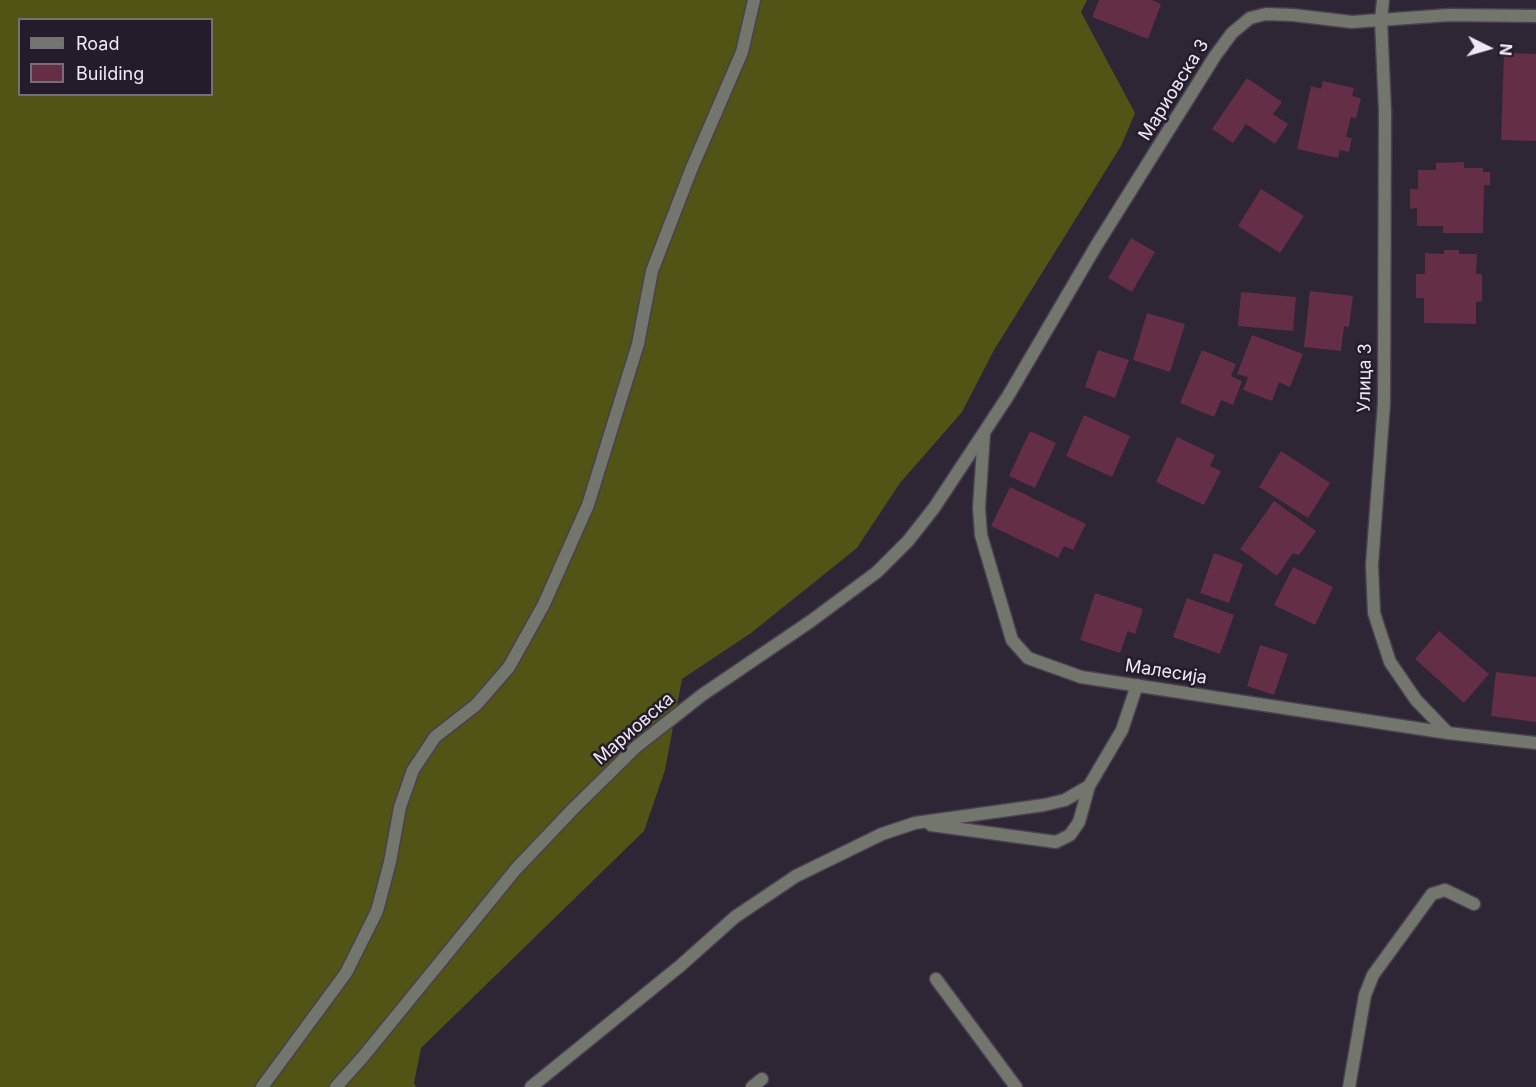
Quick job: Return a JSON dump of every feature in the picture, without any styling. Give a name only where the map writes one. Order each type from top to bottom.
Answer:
[{"type":"street","points":[[262,1087],[346,973],[377,911],[390,862],[400,807],[413,770],[435,737],[476,705],[509,667],[544,604],[588,505],[638,344],[652,271],[691,170],[742,52],[754,0]]},
{"type":"street","name":"Улица 3","points":[[1383,0],[1381,20],[1384,111],[1384,403],[1372,565],[1374,613],[1394,669],[1416,700],[1448,734]]},
{"type":"street","name":"Мариовска 3","points":[[984,431],[1020,377],[1096,246],[1215,56],[1232,33],[1250,18],[1266,14],[1293,15],[1352,22],[1449,15],[1536,16]]},
{"type":"street","name":"Малесија","points":[[984,431],[979,508],[981,535],[1012,640],[1028,658],[1081,677],[1448,734],[1536,743]]},
{"type":"street","name":"Мариовска","points":[[336,1087],[516,869],[573,809],[636,747],[702,695],[811,621],[877,572],[908,541],[934,508],[984,431]]},
{"type":"street","points":[[915,823],[1056,842],[1070,835],[1078,822],[1089,786],[1122,730],[1137,685]]},
{"type":"street","points":[[531,1087],[680,966],[735,918],[796,876],[882,834],[915,823],[1065,800],[1089,786]]},
{"type":"street","points":[[1349,1087],[1365,995],[1373,975],[1432,894],[1445,890],[1474,904]]},
{"type":"street","points":[[936,979],[1016,1087]]},
{"type":"shaded area","points":[[0,0],[1087,0],[1081,12],[1135,113],[1121,146],[994,350],[962,412],[900,483],[857,548],[751,633],[682,679],[665,770],[644,831],[421,1048],[414,1083],[416,1087],[0,1087]]},
{"type":"building","points":[[1099,0],[1152,0],[1161,4],[1148,39],[1092,17]]},
{"type":"building","points":[[1504,53],[1536,54],[1536,141],[1501,140]]},
{"type":"building","points":[[1247,78],[1282,102],[1273,114],[1288,124],[1275,144],[1246,124],[1233,143],[1212,129]]},
{"type":"building","points":[[1323,81],[1354,88],[1352,96],[1361,98],[1356,118],[1351,117],[1346,137],[1352,138],[1349,152],[1340,150],[1338,158],[1297,149],[1311,86],[1321,89]]},
{"type":"building","points":[[1464,162],[1464,168],[1483,168],[1483,172],[1490,172],[1490,185],[1484,185],[1483,233],[1443,233],[1443,226],[1417,226],[1417,208],[1410,209],[1410,189],[1418,189],[1418,170],[1436,170],[1436,163]]},
{"type":"building","points":[[1261,189],[1304,216],[1280,253],[1238,226]]},
{"type":"building","points":[[1131,238],[1155,252],[1132,292],[1108,278]]},
{"type":"building","points":[[1444,250],[1459,250],[1459,254],[1477,254],[1476,274],[1482,274],[1482,301],[1476,302],[1476,324],[1424,323],[1424,298],[1416,298],[1416,274],[1425,274],[1425,253],[1444,254]]},
{"type":"building","points":[[1310,291],[1353,296],[1349,327],[1344,326],[1341,351],[1304,347]]},
{"type":"building","points":[[1241,292],[1296,297],[1293,331],[1238,326]]},
{"type":"building","points":[[1147,313],[1185,324],[1170,372],[1133,360]]},
{"type":"building","points":[[1252,335],[1303,354],[1290,387],[1279,382],[1272,401],[1243,390],[1248,377],[1237,374]]},
{"type":"building","points":[[1098,350],[1129,360],[1115,398],[1085,387]]},
{"type":"building","points":[[1202,350],[1236,364],[1231,376],[1242,381],[1233,405],[1221,400],[1214,417],[1180,403]]},
{"type":"building","points":[[1084,415],[1130,436],[1112,477],[1066,456]]},
{"type":"building","points":[[1030,431],[1056,443],[1035,488],[1009,476]]},
{"type":"building","points":[[1177,437],[1215,455],[1210,466],[1221,471],[1204,505],[1156,482]]},
{"type":"building","points":[[1281,451],[1330,483],[1308,518],[1259,487]]},
{"type":"building","points":[[1010,487],[1086,524],[1073,550],[1064,546],[1058,558],[991,526]]},
{"type":"building","points":[[1274,501],[1316,531],[1299,555],[1293,553],[1277,576],[1240,549]]},
{"type":"building","points":[[1214,553],[1243,564],[1229,603],[1200,593]]},
{"type":"building","points":[[1293,567],[1333,587],[1315,625],[1274,605]]},
{"type":"building","points":[[1095,593],[1143,609],[1135,634],[1128,631],[1120,653],[1080,640]]},
{"type":"building","points":[[1187,598],[1234,615],[1220,654],[1173,637]]},
{"type":"building","points":[[1439,631],[1489,674],[1464,703],[1415,659]]},
{"type":"building","points":[[1260,645],[1288,654],[1274,695],[1247,686]]},
{"type":"building","points":[[1496,672],[1536,677],[1536,722],[1491,716]]}]
